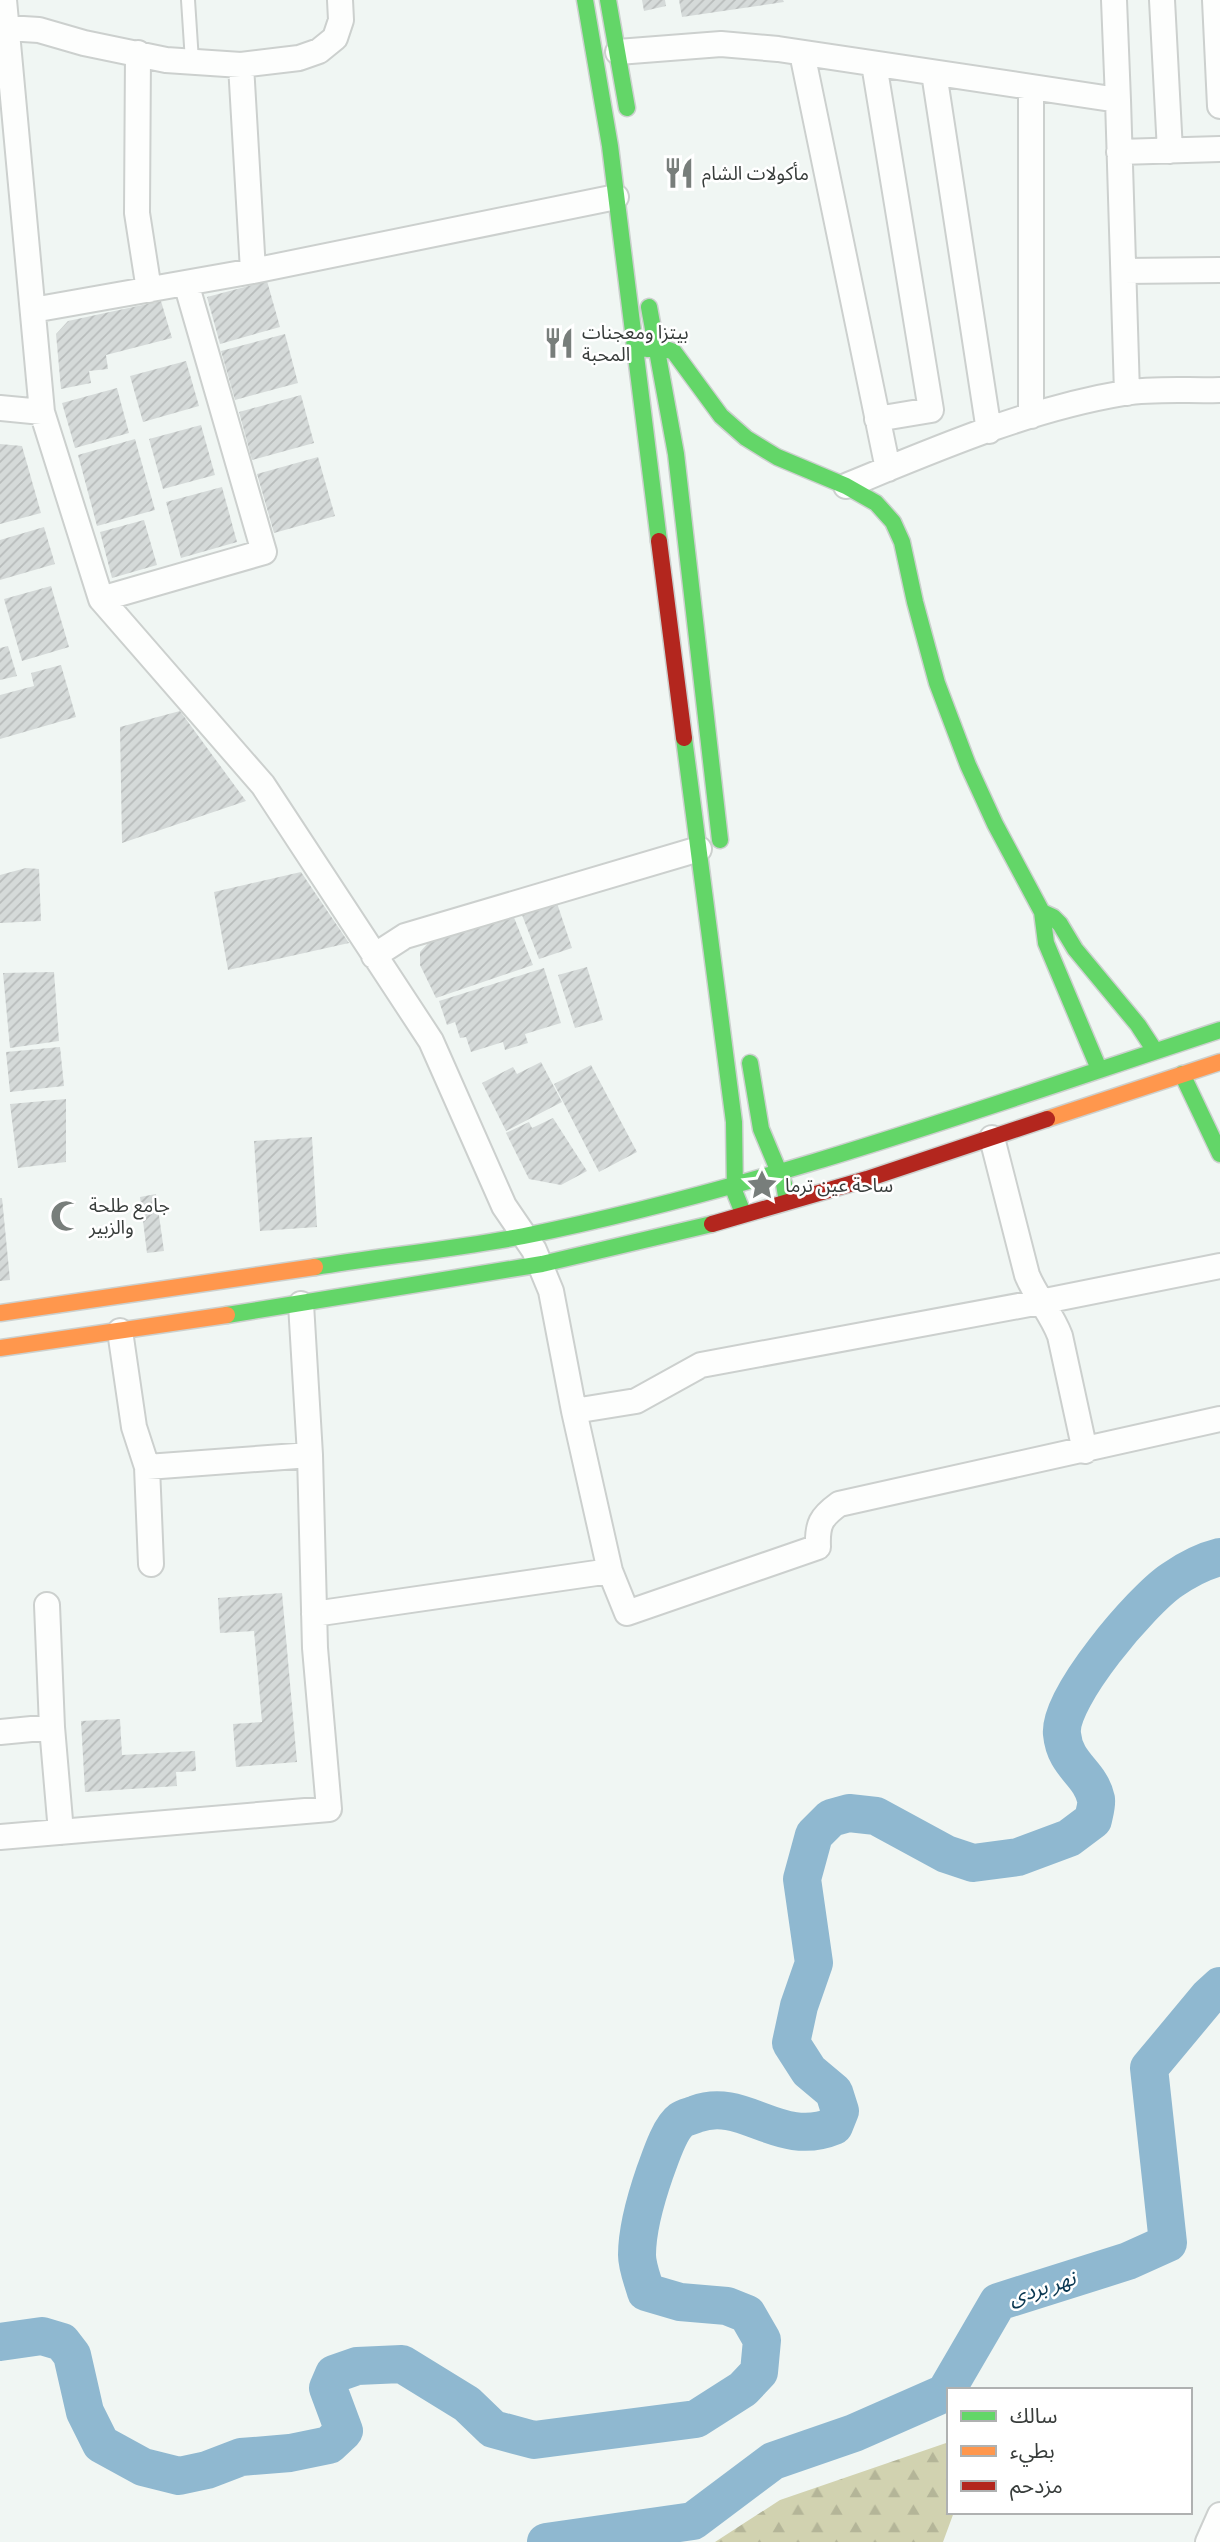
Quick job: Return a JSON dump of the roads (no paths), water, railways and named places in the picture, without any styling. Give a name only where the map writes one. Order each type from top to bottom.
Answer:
[{"type":"street","points":[[4,0],[42,412],[101,599],[263,785],[431,1041],[504,1206],[542,1264],[551,1291],[574,1411],[610,1571],[627,1613],[818,1547],[817,1531],[824,1515],[839,1504],[1220,1419]]},
{"type":"street","points":[[7,28],[39,30],[83,43],[166,60],[241,65],[299,58],[319,51],[335,38],[341,20],[340,0]]},
{"type":"street","points":[[585,0],[602,95],[643,418],[710,850]]},
{"type":"street","points":[[608,0],[628,123]]},
{"type":"street","points":[[1114,0],[1127,393]]},
{"type":"street","points":[[1163,0],[1170,150]]},
{"type":"street","points":[[1215,0],[1220,106]]},
{"type":"street","points":[[618,52],[721,44],[802,53],[1118,100]]},
{"type":"street","points":[[138,53],[137,214],[149,290]]},
{"type":"street","points":[[802,53],[888,469]]},
{"type":"street","points":[[874,64],[931,410],[877,419]]},
{"type":"street","points":[[241,65],[253,271]]},
{"type":"street","points":[[934,73],[989,430]]},
{"type":"street","points":[[1031,87],[1031,416]]},
{"type":"street","points":[[1119,152],[1220,149]]},
{"type":"street","points":[[33,310],[253,271],[616,197]]},
{"type":"street","points":[[1124,271],[1220,270]]},
{"type":"street","points":[[101,599],[264,552],[186,283]]},
{"type":"street","points":[[647,293],[674,435],[734,1122],[735,1185],[737,1201],[746,1216]]},
{"type":"street","points":[[634,351],[657,348],[674,352],[721,415],[746,438],[778,457],[846,486],[876,503],[893,522],[902,542],[937,682],[968,765],[995,824],[1042,912],[1046,943],[1099,1069]]},
{"type":"street","points":[[846,486],[1031,416],[1127,393],[1220,390]]},
{"type":"street","points":[[0,408],[42,412]]},
{"type":"street","points":[[643,418],[656,410],[670,413]]},
{"type":"street","points":[[646,436],[660,441],[674,435]]},
{"type":"street","points":[[374,956],[405,936],[710,850]]},
{"type":"street","points":[[1042,912],[1060,925],[1155,1051]]},
{"type":"street","points":[[0,1313],[523,1236],[663,1204],[779,1173],[1220,1030]]},
{"type":"street","points":[[747,1041],[758,1116],[767,1149],[786,1188],[786,1205]]},
{"type":"street","points":[[0,1348],[300,1304],[542,1264],[786,1205],[1220,1062]]},
{"type":"street","points":[[1182,1074],[1220,1154]]},
{"type":"street","points":[[992,1138],[1027,1275],[1060,1336],[1085,1451]]},
{"type":"street","points":[[574,1411],[636,1401],[701,1365],[1220,1266]]},
{"type":"street","points":[[0,1837],[329,1809],[314,1615],[310,1455],[300,1304]]},
{"type":"street","points":[[120,1331],[134,1427],[147,1467],[151,1564]]},
{"type":"street","points":[[147,1467],[310,1455]]},
{"type":"street","points":[[314,1615],[610,1571]]},
{"type":"street","points":[[47,1605],[52,1727],[61,1832]]},
{"type":"street","points":[[0,1732],[52,1727]]},
{"type":"street","points":[[1209,2542],[1220,2515]]},
{"type":"lane","points":[[188,0],[192,61]]},
{"type":"waterway","points":[[0,2342],[42,2336],[62,2342],[72,2355],[85,2412],[101,2444],[143,2467],[179,2476],[207,2470],[241,2457],[290,2453],[329,2445],[344,2431],[328,2388],[334,2374],[357,2366],[402,2364],[467,2404],[493,2429],[534,2440],[696,2419],[743,2389],[759,2372],[762,2340],[747,2314],[727,2306],[680,2302],[646,2292],[637,2260],[637,2245],[645,2203],[662,2152],[673,2130],[683,2119],[713,2110],[746,2116],[796,2131],[814,2131],[834,2126],[840,2111],[834,2092],[809,2071],[791,2043],[799,2006],[814,1963],[802,1879],[814,1835],[831,1818],[849,1813],[876,1816],[946,1854],[973,1863],[1018,1857],[1069,1838],[1093,1820],[1096,1801],[1089,1782],[1072,1762],[1064,1745],[1064,1718],[1073,1698],[1104,1651],[1158,1591],[1189,1570],[1220,1557]]},
{"type":"waterway","name":"نهر بردى","points":[[948,2388],[998,2302],[1128,2261],[1168,2243],[1149,2068],[1220,1986]]},
{"type":"waterway","name":"نهر بردى","points":[[546,2542],[693,2521],[773,2461],[854,2433],[945,2393],[947,2390]]},
{"type":"place","name":"مأكولات الشام","points":[[679,173]]},
{"type":"place","name":"بيتزا ومعجنات المحبة","points":[[559,343]]},
{"type":"place","name":"ساحة عين ترما","points":[[762,1185]]},
{"type":"place","name":"جامع طلحة والزبير","points":[[66,1216]]}]
